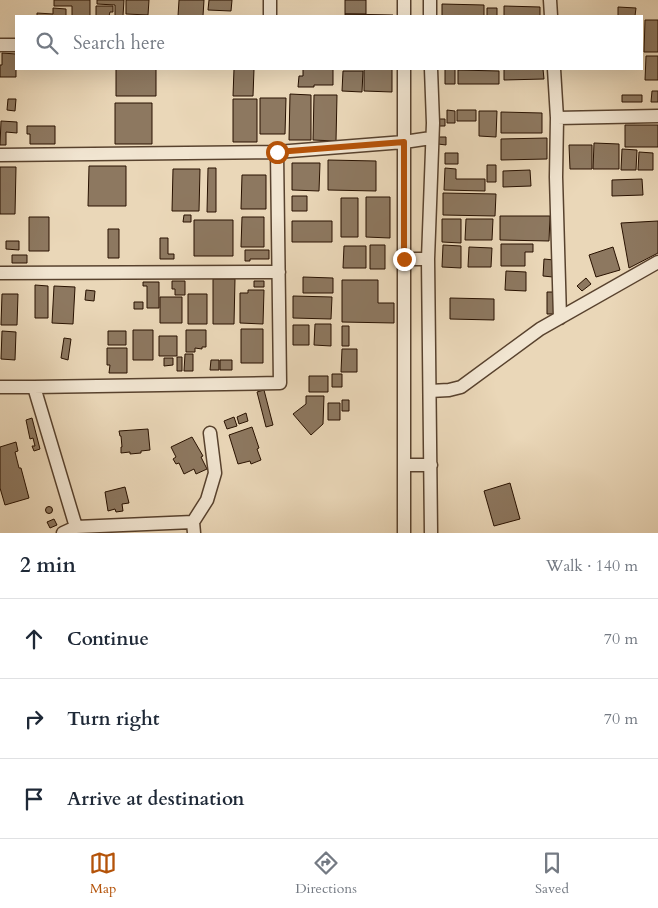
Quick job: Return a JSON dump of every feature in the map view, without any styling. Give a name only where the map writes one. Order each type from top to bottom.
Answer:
[{"type":"street","points":[[270,0],[270,15]]},
{"type":"street","points":[[404,0],[404,15]]},
{"type":"street","points":[[430,0],[430,15]]},
{"type":"street","points":[[550,0],[551,15]]},
{"type":"street","points":[[0,45],[15,45]]},
{"type":"street","points":[[404,70],[404,533]]},
{"type":"street","points":[[431,70],[432,123],[428,259],[432,533]]},
{"type":"street","points":[[554,70],[557,118],[560,318]]},
{"type":"street","points":[[557,118],[658,116]]},
{"type":"street","points":[[0,155],[277,152],[404,142],[431,138]]},
{"type":"street","points":[[0,386],[280,383],[277,152]]},
{"type":"street","points":[[404,259],[428,259]]},
{"type":"street","points":[[430,391],[461,388],[540,329],[658,262]]},
{"type":"street","points":[[0,273],[279,272]]},
{"type":"street","points":[[34,387],[76,527]]},
{"type":"street","points":[[63,533],[76,527],[194,527],[207,500],[215,473],[210,433]]},
{"type":"street","points":[[404,465],[431,465]]},
{"type":"building","points":[[54,0],[90,0],[90,15],[72,15],[72,6],[54,6]]},
{"type":"building","points":[[97,0],[124,0],[123,15],[115,15],[115,5],[97,4]]},
{"type":"building","points":[[126,0],[149,0],[148,15],[126,14]]},
{"type":"building","points":[[179,0],[204,0],[203,15],[178,15]]},
{"type":"building","points":[[209,0],[232,0],[231,11],[208,10]]},
{"type":"building","points":[[345,0],[366,0],[366,14],[345,14]]},
{"type":"building","points":[[442,4],[484,5],[484,15],[442,15]]},
{"type":"building","points":[[96,6],[113,6],[113,12],[110,12],[109,15],[96,15]]},
{"type":"building","points":[[504,6],[540,7],[540,15],[504,15]]},
{"type":"building","points":[[618,7],[636,8],[635,15],[618,15]]},
{"type":"building","points":[[53,8],[66,9],[66,15],[37,15],[37,13],[53,14]]},
{"type":"building","points":[[487,8],[497,8],[497,15],[487,15]]},
{"type":"building","points":[[345,14],[393,15],[345,15]]},
{"type":"building","points":[[645,20],[658,20],[658,52],[644,52]]},
{"type":"building","points":[[2,53],[15,54],[16,77],[0,77],[0,65],[2,65]]},
{"type":"building","points":[[646,56],[658,56],[658,80],[645,80]]},
{"type":"building","points":[[116,70],[156,70],[156,96],[116,96]]},
{"type":"building","points":[[234,70],[254,70],[253,96],[233,96]]},
{"type":"building","points":[[303,70],[333,70],[333,85],[298,87],[299,76],[303,76]]},
{"type":"building","points":[[364,70],[392,70],[392,92],[364,91]]},
{"type":"building","points":[[445,70],[455,70],[455,84],[445,84]]},
{"type":"building","points":[[458,70],[499,71],[499,84],[458,84]]},
{"type":"building","points":[[504,70],[543,70],[544,79],[504,80]]},
{"type":"building","points":[[343,71],[363,71],[362,92],[342,91]]},
{"type":"building","points":[[652,91],[658,91],[658,102],[651,102]]},
{"type":"building","points":[[290,94],[311,95],[311,140],[289,140]]},
{"type":"building","points":[[314,95],[337,95],[336,141],[313,140]]},
{"type":"building","points":[[622,95],[642,95],[642,102],[622,102]]},
{"type":"building","points":[[260,98],[286,98],[285,134],[260,134]]},
{"type":"building","points":[[8,99],[16,99],[15,111],[7,110]]},
{"type":"building","points":[[233,99],[257,99],[257,142],[233,142]]},
{"type":"building","points":[[115,103],[152,103],[152,144],[115,144]]},
{"type":"building","points":[[447,110],[455,111],[455,123],[447,123]]},
{"type":"building","points":[[457,110],[476,110],[476,121],[457,121]]},
{"type":"building","points":[[479,111],[497,111],[496,137],[479,136]]},
{"type":"building","points":[[501,112],[542,113],[542,133],[501,133]]},
{"type":"building","points":[[439,119],[445,119],[445,126],[439,126]]},
{"type":"building","points":[[1,121],[17,122],[17,133],[6,132],[6,145],[0,145]]},
{"type":"building","points":[[625,125],[658,125],[658,147],[625,147]]},
{"type":"building","points":[[27,126],[55,126],[55,144],[30,144],[30,134],[27,134]]},
{"type":"building","points":[[438,137],[446,137],[446,145],[438,144]]},
{"type":"building","points":[[547,138],[547,159],[501,160],[501,139]]},
{"type":"building","points":[[594,143],[619,144],[619,169],[593,169]]},
{"type":"building","points":[[569,145],[592,145],[592,169],[570,169]]},
{"type":"building","points":[[622,149],[637,150],[636,170],[621,170]]},
{"type":"building","points":[[639,152],[653,153],[653,170],[638,170]]},
{"type":"building","points":[[445,153],[458,153],[458,164],[445,164]]},
{"type":"building","points":[[328,160],[376,161],[376,191],[328,190]]},
{"type":"building","points":[[292,163],[320,163],[319,191],[292,190]]},
{"type":"building","points":[[487,165],[496,165],[496,182],[487,182]]},
{"type":"building","points":[[89,166],[126,166],[126,206],[88,206]]},
{"type":"building","points":[[0,167],[16,167],[15,214],[0,214]]},
{"type":"building","points":[[208,168],[216,168],[216,212],[207,212]]},
{"type":"building","points":[[445,168],[456,169],[456,179],[485,179],[485,191],[444,190]]},
{"type":"building","points":[[173,169],[200,169],[199,211],[172,211]]},
{"type":"building","points":[[530,170],[531,186],[503,187],[503,171]]},
{"type":"building","points":[[242,175],[266,175],[266,209],[241,209]]},
{"type":"building","points":[[642,179],[643,195],[612,196],[612,180]]},
{"type":"building","points":[[443,193],[496,194],[495,216],[443,215]]},
{"type":"building","points":[[292,196],[307,196],[307,211],[292,211]]},
{"type":"building","points":[[366,197],[390,197],[390,238],[366,237]]},
{"type":"building","points":[[341,198],[358,198],[358,237],[341,237]]},
{"type":"building","points":[[184,215],[191,215],[191,222],[183,222]]},
{"type":"building","points":[[500,216],[550,216],[549,241],[500,240]]},
{"type":"building","points":[[29,217],[49,217],[49,251],[29,251]]},
{"type":"building","points":[[242,217],[264,217],[264,247],[241,247]]},
{"type":"building","points":[[442,219],[461,219],[461,243],[442,242]]},
{"type":"building","points":[[466,219],[493,219],[492,240],[465,240]]},
{"type":"building","points":[[194,220],[233,220],[233,256],[194,256]]},
{"type":"building","points":[[292,221],[332,221],[332,242],[292,242]]},
{"type":"building","points":[[658,221],[658,253],[629,268],[621,223]]},
{"type":"building","points":[[108,229],[119,229],[119,258],[108,258]]},
{"type":"building","points":[[160,238],[168,238],[168,254],[174,254],[174,259],[160,259]]},
{"type":"building","points":[[6,241],[19,241],[19,250],[6,249]]},
{"type":"building","points":[[501,244],[533,244],[533,252],[525,252],[525,266],[501,266]]},
{"type":"building","points":[[370,245],[385,245],[385,269],[370,269]]},
{"type":"building","points":[[443,245],[461,246],[461,268],[442,267]]},
{"type":"building","points":[[344,246],[366,246],[366,268],[343,268]]},
{"type":"building","points":[[469,247],[492,248],[491,267],[468,267]]},
{"type":"building","points":[[613,247],[620,270],[596,277],[589,255]]},
{"type":"building","points":[[245,250],[269,250],[269,259],[250,259],[250,261],[245,261]]},
{"type":"building","points":[[12,255],[27,255],[27,263],[12,263]]},
{"type":"building","points":[[544,259],[554,260],[553,277],[543,276]]},
{"type":"building","points":[[506,271],[526,272],[526,291],[505,290]]},
{"type":"building","points":[[303,277],[333,278],[333,293],[303,293]]},
{"type":"building","points":[[586,278],[591,284],[582,291],[577,286]]},
{"type":"building","points":[[213,279],[235,279],[234,324],[213,324]]},
{"type":"building","points":[[342,280],[378,280],[378,303],[394,303],[394,323],[342,322]]},
{"type":"building","points":[[172,281],[185,281],[185,295],[175,295],[175,289],[172,289]]},
{"type":"building","points":[[254,281],[264,281],[264,287],[254,287]]},
{"type":"building","points":[[143,282],[159,282],[159,308],[147,308],[147,286],[143,286]]},
{"type":"building","points":[[35,285],[48,286],[48,318],[35,318]]},
{"type":"building","points":[[54,286],[75,287],[73,324],[52,323]]},
{"type":"building","points":[[86,290],[95,291],[94,301],[85,300]]},
{"type":"building","points":[[248,290],[264,290],[263,324],[240,323],[240,293],[248,293]]},
{"type":"building","points":[[547,292],[556,292],[555,314],[547,314]]},
{"type":"building","points":[[2,294],[18,294],[17,325],[1,325]]},
{"type":"building","points":[[188,294],[207,294],[207,324],[188,324]]},
{"type":"building","points":[[293,296],[332,297],[331,319],[293,318]]},
{"type":"building","points":[[160,297],[182,297],[182,323],[160,323]]},
{"type":"building","points":[[450,298],[494,299],[494,320],[450,319]]},
{"type":"building","points":[[134,302],[143,302],[143,309],[134,309]]},
{"type":"building","points":[[315,324],[331,324],[331,346],[314,345]]},
{"type":"building","points":[[293,325],[309,325],[309,345],[293,345]]},
{"type":"building","points":[[342,326],[349,326],[349,346],[342,346]]},
{"type":"building","points":[[241,329],[263,329],[263,363],[241,363]]},
{"type":"building","points":[[133,330],[153,330],[153,360],[133,360]]},
{"type":"building","points":[[186,330],[206,330],[206,347],[202,347],[202,349],[195,348],[195,352],[186,352]]},
{"type":"building","points":[[2,331],[16,332],[15,360],[1,359]]},
{"type":"building","points":[[108,331],[126,331],[126,345],[108,345]]},
{"type":"building","points":[[159,336],[177,336],[177,356],[159,356]]},
{"type":"building","points":[[64,338],[71,339],[68,360],[61,358]]},
{"type":"building","points":[[107,348],[127,348],[127,373],[109,373],[110,365],[107,365]]},
{"type":"building","points":[[342,349],[357,349],[357,372],[341,372]]},
{"type":"building","points":[[185,354],[193,354],[193,371],[184,371]]},
{"type":"building","points":[[177,357],[182,357],[182,371],[177,371]]},
{"type":"building","points":[[164,358],[173,358],[173,365],[164,366]]},
{"type":"building","points":[[211,360],[219,360],[219,370],[210,370]]},
{"type":"building","points":[[220,360],[232,360],[232,370],[220,370]]},
{"type":"building","points":[[332,374],[342,374],[342,387],[332,387]]},
{"type":"building","points":[[309,376],[328,376],[328,392],[309,392]]},
{"type":"building","points":[[264,390],[273,425],[266,427],[257,392]]},
{"type":"building","points":[[306,396],[324,396],[323,424],[311,435],[293,414],[306,404]]},
{"type":"building","points":[[342,400],[349,400],[349,411],[342,411]]},
{"type":"building","points":[[328,403],[340,403],[340,420],[328,420]]},
{"type":"building","points":[[246,413],[248,421],[239,424],[237,417]]},
{"type":"building","points":[[234,417],[237,426],[227,429],[224,421]]},
{"type":"building","points":[[32,418],[40,449],[34,451],[32,446],[35,446],[33,438],[30,439],[26,420]]},
{"type":"building","points":[[252,427],[261,460],[251,464],[250,461],[238,464],[229,435]]},
{"type":"building","points":[[148,429],[150,450],[141,451],[141,453],[121,453],[121,436],[119,431]]},
{"type":"building","points":[[192,437],[203,456],[201,457],[207,469],[196,474],[194,469],[184,474],[179,463],[176,464],[173,459],[176,457],[171,447]]},
{"type":"building","points":[[16,442],[18,451],[15,452],[29,498],[5,505],[0,488],[0,447]]},
{"type":"building","points":[[510,483],[520,519],[494,526],[484,491]]},
{"type":"building","points":[[125,487],[129,503],[122,504],[123,511],[116,512],[115,509],[108,511],[105,492]]},
{"type":"building","points":[[49,506],[53,510],[49,514],[45,510]]},
{"type":"building","points":[[54,519],[57,525],[50,528],[47,522]]},
{"type":"route","points":[[277,152],[404,142],[404,259]]}]
